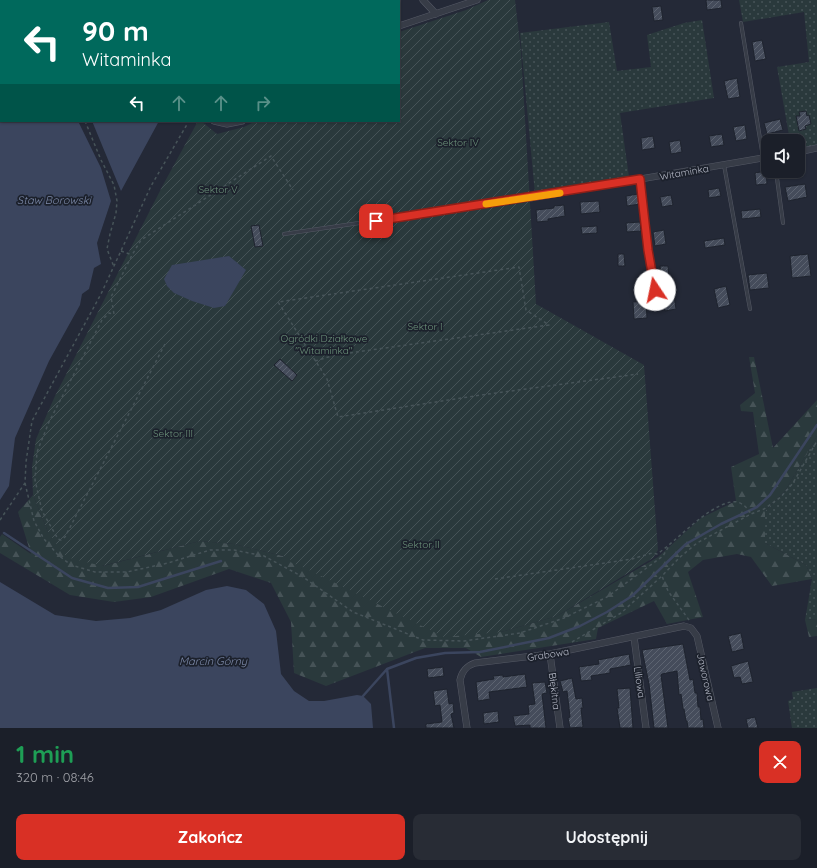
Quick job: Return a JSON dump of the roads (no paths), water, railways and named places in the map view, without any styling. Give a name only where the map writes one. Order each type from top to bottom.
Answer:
[{"type":"street","points":[[423,0],[436,14]]},
{"type":"street","points":[[400,26],[476,0]]},
{"type":"street","points":[[218,122],[227,124],[237,122]]},
{"type":"street","points":[[805,151],[817,148]]},
{"type":"street","name":"Witaminka","points":[[530,198],[761,158]]},
{"type":"street","name":"Grabowa","points":[[466,728],[460,680],[461,674],[469,665],[550,654],[684,626],[691,628]]},
{"type":"street","name":"Jaworowa","points":[[691,628],[697,636],[718,728]]},
{"type":"street","name":"Liliowa","points":[[634,637],[646,728]]},
{"type":"street","name":"Błękitna","points":[[550,654],[560,728]]},
{"type":"lane","points":[[741,23],[761,135]]},
{"type":"lane","points":[[724,165],[750,309]]},
{"type":"lane","points":[[777,178],[783,223]]},
{"type":"lane","points":[[640,179],[648,250],[655,290]]},
{"type":"lane","points":[[284,234],[530,198]]},
{"type":"water","name":"Staw Borowski","points":[[0,122],[78,122],[101,168],[111,201],[97,243],[101,264],[94,268],[89,289],[82,294],[80,305],[49,361],[15,438],[9,486],[0,500]]},
{"type":"water","points":[[92,122],[158,122],[121,191]]},
{"type":"water","points":[[229,256],[246,270],[225,306],[214,308],[192,301],[174,293],[167,286],[164,279],[172,265]]},
{"type":"water","name":"Marcin Górny","points":[[0,582],[55,615],[96,621],[130,618],[161,610],[206,590],[227,586],[246,590],[264,604],[276,631],[281,674],[294,691],[309,701],[324,701],[357,695],[363,696],[371,704],[373,728],[0,728]]},
{"type":"waterway","points":[[363,696],[387,669],[416,658],[445,653],[480,652],[549,638],[580,626],[607,612],[632,596],[686,544],[721,524],[757,507],[770,495],[817,425]]},
{"type":"waterway","points":[[4,533],[72,578],[108,588],[138,587],[221,561]]},
{"type":"waterway","points":[[387,669],[394,728]]},
{"type":"park label","name":"Sektor IV","points":[[458,142]]},
{"type":"park label","name":"Sektor V","points":[[218,189]]},
{"type":"park label","name":"Sektor I","points":[[425,326]]},
{"type":"park label","name":"Ogródki Działkowe \"Witaminka\"","points":[[324,344]]},
{"type":"park label","name":"Sektor III","points":[[173,433]]},
{"type":"park label","name":"Sektor II","points":[[421,544]]}]
